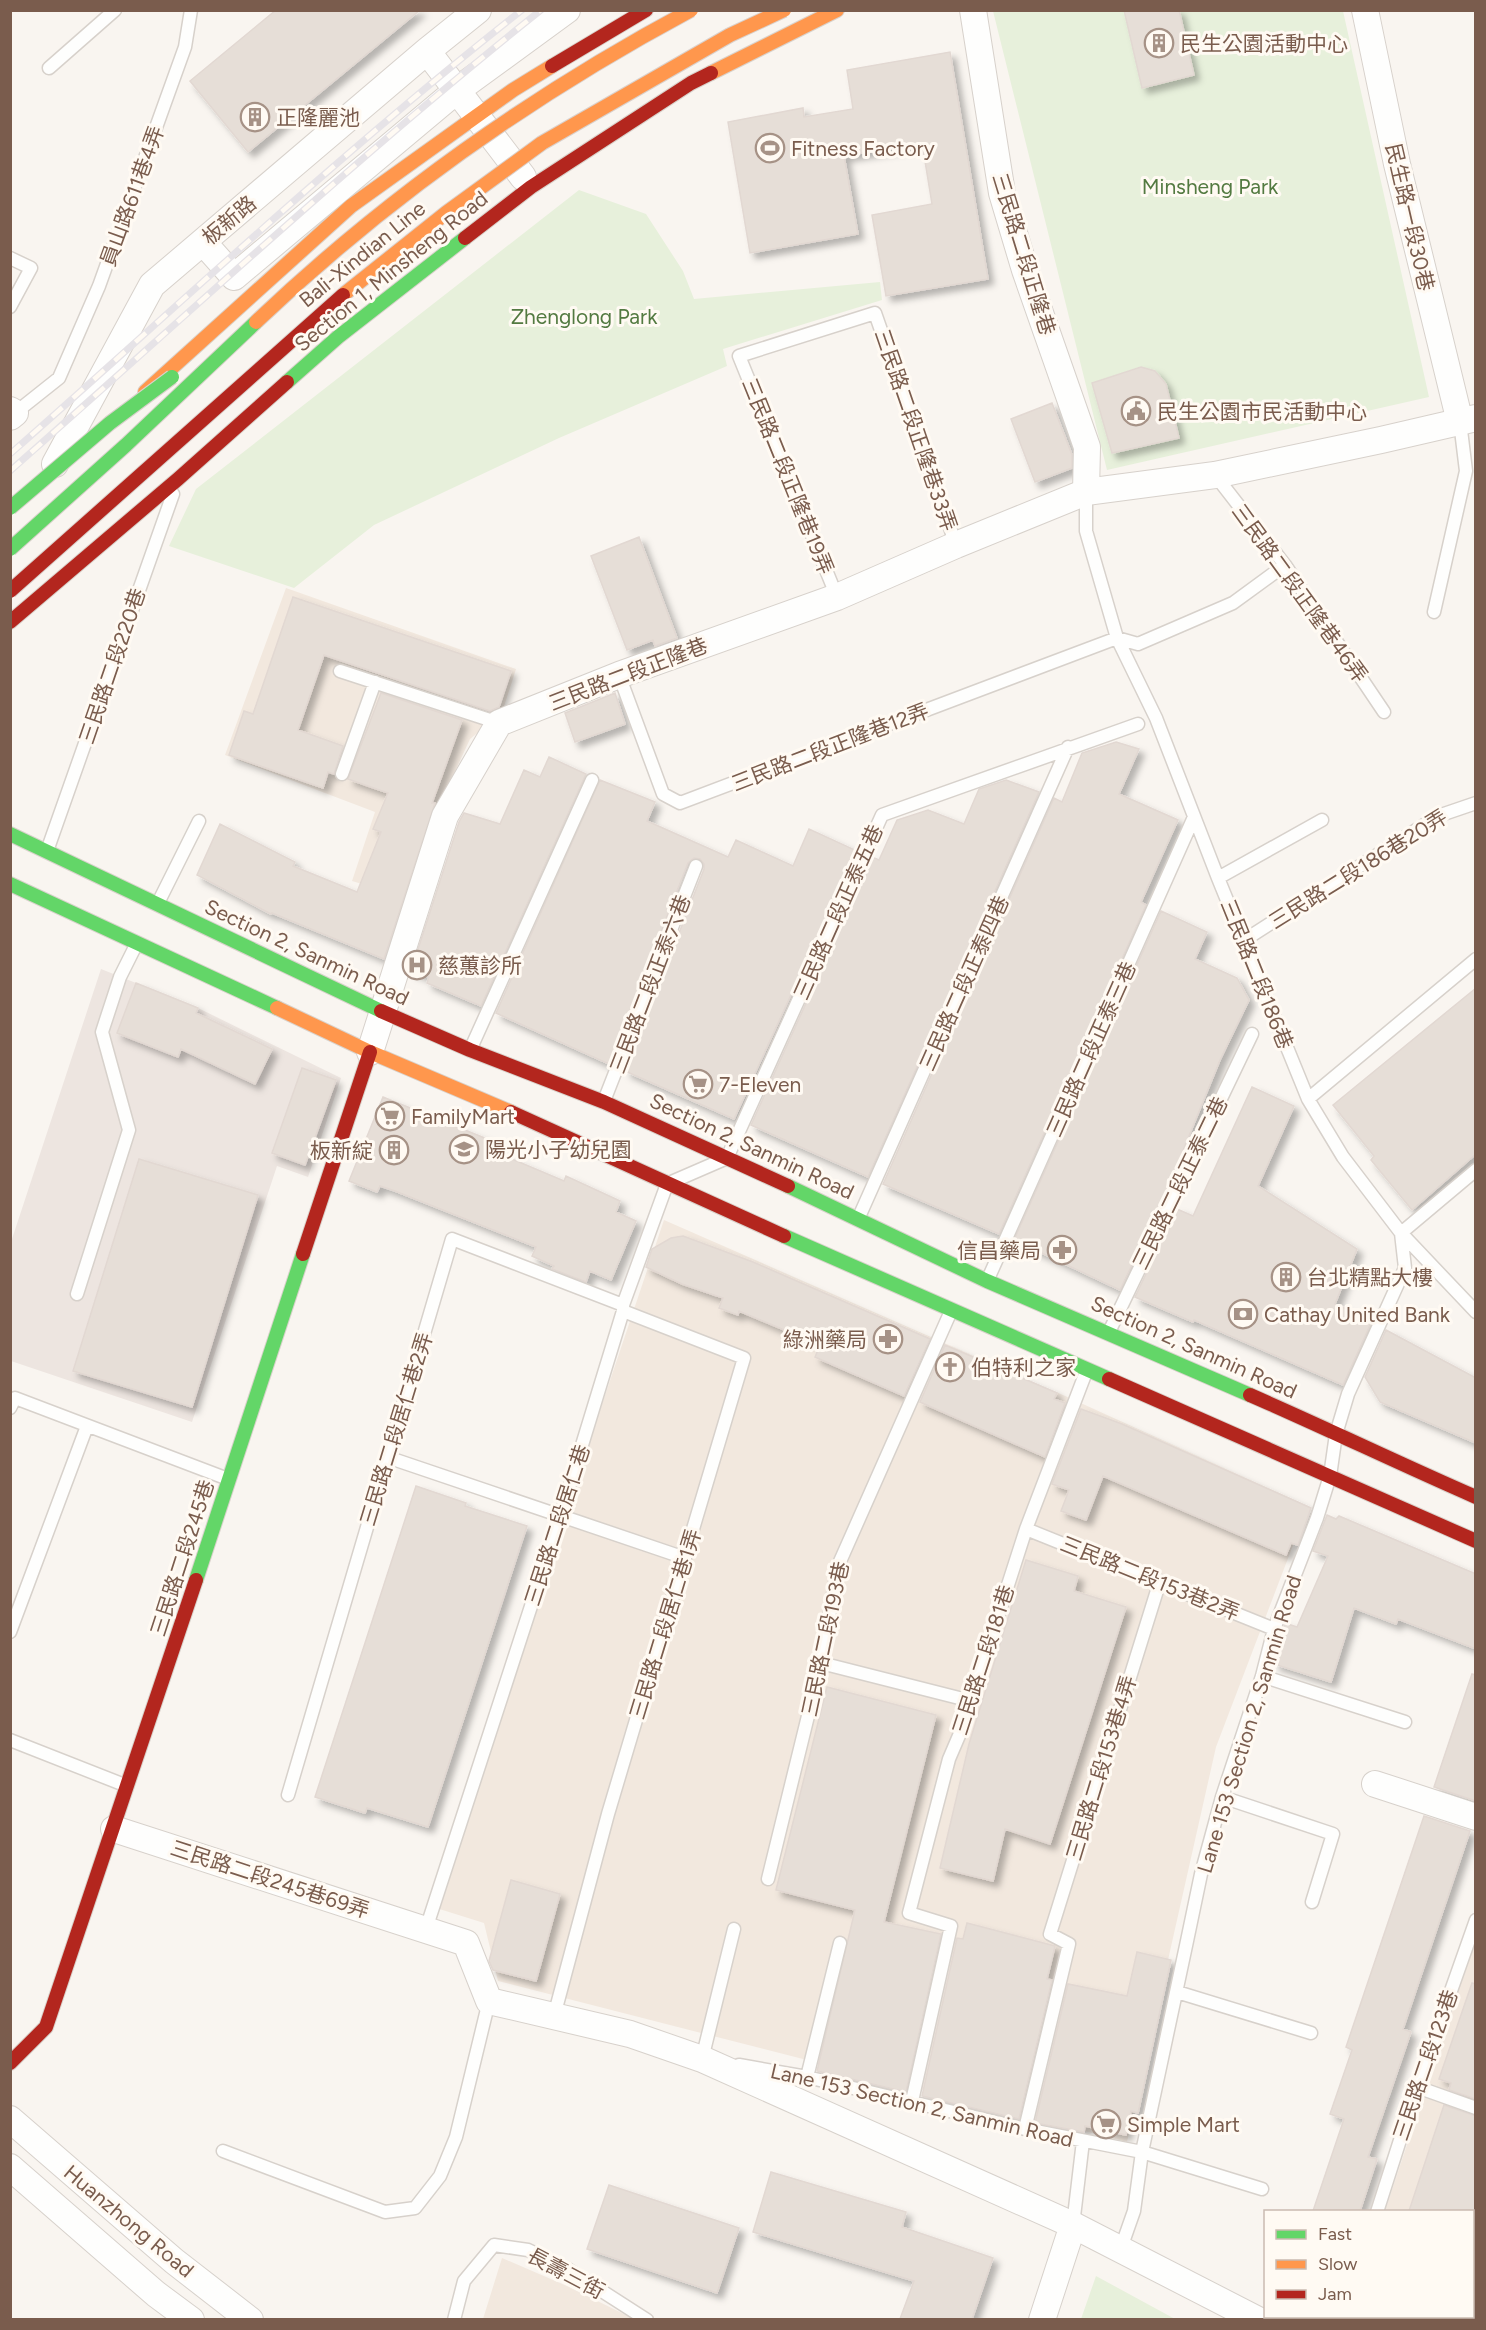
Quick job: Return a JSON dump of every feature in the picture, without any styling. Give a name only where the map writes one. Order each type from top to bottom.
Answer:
[{"type":"main road","points":[[12,506],[45,483],[351,206],[513,90],[646,10]]},
{"type":"main road","name":"Bali-Xindian Line","points":[[10,549],[89,480],[292,288],[416,187],[524,107],[656,28],[691,10]]},
{"type":"main road","name":"Bali-Xindian Line","points":[[10,591],[327,307],[446,213],[542,143],[730,35],[784,10]]},
{"type":"main road","name":"Section 1, Minsheng Road","points":[[10,622],[178,479],[338,337],[531,187],[691,83],[837,10]]},
{"type":"main road","points":[[12,506],[110,423],[292,288]]},
{"type":"main road","name":"Section 2, Sanmin Road","points":[[10,834],[383,1011],[470,1050],[604,1102],[858,1218],[987,1281],[1317,1424],[1370,1451],[1476,1497]]},
{"type":"main road","points":[[10,884],[370,1052],[529,1120],[667,1184],[1476,1541]]},
{"type":"main road","name":"三民路二段245巷","points":[[10,2063],[46,2027],[129,1786],[370,1052]]},
{"type":"street","name":"板新路","points":[[45,483],[152,285],[478,10]]},
{"type":"street","points":[[202,242],[234,277],[456,91],[567,10]]},
{"type":"street","name":"三民路二段正隆巷","points":[[973,10],[1002,193],[1025,270],[1087,447],[1086,492]]},
{"type":"street","name":"民生路一段30巷","points":[[1365,10],[1397,164],[1468,420]]},
{"type":"street","points":[[427,51],[531,187]]},
{"type":"street","name":"三民路二段正隆巷","points":[[499,723],[619,675],[837,597],[1086,492],[1215,475],[1468,420]]},
{"type":"street","points":[[370,1052],[445,816],[499,723]]},
{"type":"street","points":[[1375,1784],[1476,1816]]},
{"type":"street","name":"三民路二段245巷69弄","points":[[114,1829],[466,1943],[489,2001]]},
{"type":"street","points":[[489,2001],[630,2034],[702,2059],[1073,2225],[1258,2319]]},
{"type":"street","name":"Huanzhong Road","points":[[10,2119],[193,2276],[250,2319]]},
{"type":"street","name":"Huanzhong Road","points":[[10,2167],[184,2314]]},
{"type":"street","points":[[1041,2319],[1073,2225]]},
{"type":"street","points":[[184,2314],[193,2276]]},
{"type":"lane","points":[[50,68],[115,10]]},
{"type":"lane","name":"員山路611巷4弄","points":[[12,413],[59,378],[103,275],[185,46],[191,10]]},
{"type":"lane","points":[[10,258],[31,268],[10,307]]},
{"type":"lane","name":"三民路二段正隆巷33弄","points":[[739,356],[874,313],[956,545]]},
{"type":"lane","name":"三民路二段正隆巷19弄","points":[[739,356],[837,597]]},
{"type":"lane","points":[[1434,612],[1466,471],[1468,420]]},
{"type":"lane","name":"三民路二段正隆巷46弄","points":[[1215,475],[1285,565],[1384,712]]},
{"type":"lane","name":"三民路二段220巷","points":[[46,853],[178,479]]},
{"type":"lane","name":"三民路二段186巷","points":[[1086,492],[1086,531],[1116,638],[1156,718],[1243,941],[1308,1099],[1343,1157],[1401,1233],[1476,1312]]},
{"type":"lane","points":[[1116,638],[1138,644],[1233,603],[1285,565]]},
{"type":"lane","name":"三民路二段正隆巷12弄","points":[[619,675],[663,794],[680,804],[1116,638]]},
{"type":"lane","points":[[340,671],[499,723]]},
{"type":"lane","points":[[342,774],[375,682]]},
{"type":"lane","name":"三民路二段正泰五巷","points":[[727,1158],[882,815],[1137,724]]},
{"type":"lane","name":"三民路二段正泰四巷","points":[[858,1218],[1068,747]]},
{"type":"lane","points":[[470,1050],[592,780]]},
{"type":"lane","name":"三民路二段186巷20弄","points":[[1243,941],[1438,816],[1476,802]]},
{"type":"lane","name":"三民路二段正泰三巷","points":[[987,1281],[1194,817]]},
{"type":"lane","points":[[1218,878],[1322,820]]},
{"type":"lane","points":[[156,905],[199,821]]},
{"type":"lane","name":"三民路二段正泰六巷","points":[[604,1102],[696,866]]},
{"type":"lane","points":[[76,1294],[129,1130],[102,1032],[120,977],[137,944]]},
{"type":"lane","points":[[1308,1099],[1476,959]]},
{"type":"lane","name":"三民路二段正泰二巷","points":[[1108,1333],[1252,1034]]},
{"type":"lane","points":[[667,1184],[727,1158]]},
{"type":"lane","points":[[1336,1434],[1348,1394],[1405,1268],[1401,1233],[1476,1170]]},
{"type":"lane","name":"三民路二段居仁巷","points":[[426,1929],[560,1516],[623,1308],[667,1184]]},
{"type":"lane","name":"三民路二段居仁巷2弄","points":[[288,1795],[452,1239],[623,1308]]},
{"type":"lane","name":"三民路二段居仁巷1弄","points":[[554,2016],[608,1814],[744,1358],[623,1308]]},
{"type":"lane","name":"三民路二段193巷","points":[[768,1878],[821,1663],[838,1566],[951,1310]]},
{"type":"lane","name":"三民路二段181巷","points":[[912,2101],[951,1926],[909,1913],[949,1759],[961,1731],[1026,1529],[1087,1370]]},
{"type":"lane","points":[[13,1403],[87,1426],[230,1479]]},
{"type":"lane","points":[[10,1632],[87,1426]]},
{"type":"lane","name":"Lane 153 Section 2, Sanmin Road","points":[[1121,2248],[1134,2211],[1142,2152],[1201,1874],[1222,1797],[1262,1676],[1274,1629],[1317,1518],[1330,1476],[1336,1434]]},
{"type":"lane","points":[[387,1457],[685,1558]]},
{"type":"lane","name":"三民路二段153巷2弄","points":[[1026,1529],[1160,1581],[1274,1629]]},
{"type":"lane","name":"三民路二段153巷4弄","points":[[1025,2129],[1069,1944],[1050,1934],[1160,1581]]},
{"type":"lane","points":[[821,1663],[971,1701]]},
{"type":"lane","points":[[1262,1676],[1405,1722]]},
{"type":"lane","points":[[10,1740],[129,1786]]},
{"type":"lane","points":[[1222,1797],[1333,1834],[1312,1902]]},
{"type":"lane","name":"三民路二段123巷","points":[[1377,2210],[1417,2087],[1476,1920]]},
{"type":"lane","points":[[702,2059],[734,1929]]},
{"type":"lane","points":[[807,2077],[840,1943]]},
{"type":"lane","points":[[1177,1992],[1311,2033]]},
{"type":"lane","points":[[223,2151],[385,2212],[415,2208],[440,2176],[456,2138],[489,2001]]},
{"type":"lane","name":"Lane 153 Section 2, Sanmin Road","points":[[702,2059],[807,2077],[1025,2129],[1142,2152]]},
{"type":"lane","points":[[1417,2087],[1476,2108]]},
{"type":"lane","points":[[1073,2225],[1083,2141]]},
{"type":"lane","points":[[1142,2152],[1262,2189]]},
{"type":"lane","name":"長壽三街","points":[[454,2319],[464,2281],[494,2245],[528,2250],[566,2268],[647,2319]]},
{"type":"shaded area","points":[[286,588],[516,669],[502,713],[470,739],[398,895],[352,881],[375,812],[225,755]]},
{"type":"shaded area","points":[[101,969],[136,983],[178,1057],[198,1008],[341,1078],[308,1177],[277,1166],[192,1422],[11,1361],[11,1242]]},
{"type":"shaded area","points":[[664,1220],[1063,1395],[1308,1506],[1216,1747],[1127,2142],[498,1981],[484,1923],[433,1907]]},
{"type":"shaded area","points":[[1475,1940],[1475,2319],[1349,2320],[1350,2318],[1474,2318],[1474,2210],[1385,2210]]},
{"type":"shaded area","points":[[502,2258],[567,2286],[634,2319],[483,2319]]},
{"type":"green space","name":"Minsheng Park","points":[[993,11],[1343,11],[1429,397],[1107,470]]},
{"type":"green space","name":"Zhenglong Park","points":[[579,190],[646,214],[683,271],[694,299],[880,282],[882,300],[723,349],[727,366],[559,438],[374,525],[294,588],[169,546],[196,489]]},
{"type":"green space","points":[[1096,2276],[1175,2319],[1081,2319]]},
{"type":"building","name":"正隆麗池","points":[[276,10],[420,10],[248,152],[190,81]]},
{"type":"building","name":"民生公園活動中心","points":[[1124,10],[1179,10],[1194,75],[1142,88]]},
{"type":"building","points":[[950,52],[988,279],[886,296],[872,215],[932,204],[922,143],[844,156],[858,234],[750,253],[728,122],[803,108],[804,117],[853,109],[847,70]]},
{"type":"building","name":"民生公園市民活動中心","points":[[1141,367],[1155,371],[1166,384],[1179,438],[1112,453],[1092,383]]},
{"type":"building","points":[[1052,403],[1072,455],[1072,468],[1035,482],[1011,419]]},
{"type":"building","points":[[639,537],[677,638],[655,646],[653,640],[627,650],[591,556]]},
{"type":"building","points":[[293,597],[511,671],[499,707],[490,711],[324,655],[298,730],[343,746],[334,774],[328,772],[323,788],[229,755],[244,711],[253,714]]},
{"type":"building","points":[[381,693],[462,720],[432,803],[435,803],[384,959],[271,914],[197,875],[220,824],[295,862],[293,866],[357,892],[381,832],[373,829],[388,793],[348,779]]},
{"type":"building","points":[[615,693],[625,724],[575,742],[565,713]]},
{"type":"building","points":[[1116,742],[1139,749],[1119,794],[1178,820],[1141,902],[1146,905],[999,1234],[883,1184],[1054,798],[1062,802],[1082,753]]},
{"type":"building","points":[[549,757],[586,774],[481,1006],[427,983],[429,977],[411,971],[459,822],[464,813],[500,824],[524,770],[540,777]]},
{"type":"building","points":[[600,780],[655,802],[647,821],[728,857],[736,840],[793,866],[809,829],[857,851],[734,1119],[625,1071],[704,869],[704,864],[700,859],[694,858],[688,863],[609,1064],[496,1013]]},
{"type":"building","points":[[1006,780],[1039,792],[868,1177],[751,1125],[872,857],[879,860],[897,820],[928,810],[964,824],[979,789]]},
{"type":"building","points":[[1161,911],[1207,932],[1195,959],[1237,978],[1249,1000],[1220,1060],[1162,1202],[1120,1290],[1014,1240]]},
{"type":"building","points":[[136,983],[198,1008],[196,1013],[272,1049],[255,1084],[181,1049],[178,1057],[117,1033]]},
{"type":"building","points":[[1476,988],[1476,1154],[1412,1210],[1371,1160],[1374,1156],[1333,1105]]},
{"type":"building","points":[[302,1068],[336,1080],[305,1165],[272,1153]]},
{"type":"building","points":[[1252,1087],[1294,1106],[1258,1186],[1357,1249],[1335,1304],[1371,1319],[1371,1323],[1343,1385],[1194,1320],[1193,1322],[1135,1297],[1177,1209],[1193,1216]]},
{"type":"building","points":[[383,1097],[497,1143],[493,1151],[564,1181],[566,1176],[620,1201],[616,1212],[636,1221],[611,1280],[590,1271],[586,1282],[552,1269],[554,1266],[532,1256],[536,1247],[395,1191],[380,1186],[377,1192],[349,1181]]},
{"type":"building","points":[[139,1159],[258,1195],[192,1407],[73,1371]]},
{"type":"building","points":[[683,1236],[753,1262],[930,1339],[904,1396],[815,1357],[820,1345],[739,1311],[738,1315],[719,1308],[723,1298],[682,1284],[646,1267],[652,1249],[671,1238]]},
{"type":"building","points":[[1386,1330],[1476,1378],[1476,1443],[1380,1402],[1365,1377]]},
{"type":"building","points":[[945,1345],[1057,1393],[1054,1399],[1065,1403],[1045,1457],[920,1402]]},
{"type":"building","points":[[1081,1409],[1122,1424],[1311,1508],[1298,1545],[1291,1543],[1286,1555],[1103,1476],[1086,1520],[1061,1511],[1069,1490],[1052,1484]]},
{"type":"building","points":[[416,1486],[466,1503],[465,1506],[527,1526],[428,1827],[367,1808],[365,1813],[315,1797]]},
{"type":"building","points":[[1327,1515],[1336,1519],[1339,1516],[1476,1574],[1476,1649],[1398,1619],[1396,1624],[1354,1608],[1331,1682],[1274,1664],[1285,1623],[1297,1627],[1328,1556],[1313,1551]]},
{"type":"building","points":[[1026,1560],[1078,1576],[1074,1591],[1126,1607],[1050,1844],[1005,1829],[993,1881],[940,1868],[969,1744]]},
{"type":"building","points":[[1472,1674],[1476,1675],[1476,1801],[1434,1787]]},
{"type":"building","points":[[827,1687],[936,1715],[884,1922],[941,1934],[906,2092],[817,2071],[855,1910],[776,1890]]},
{"type":"building","points":[[1424,1816],[1470,1831],[1403,2029],[1411,2032],[1368,2157],[1377,2159],[1360,2210],[1313,2210],[1344,2119],[1330,2114],[1352,2050],[1346,2047]]},
{"type":"building","points":[[511,1880],[560,1894],[536,1981],[493,1970],[489,1961]]},
{"type":"building","points":[[967,1923],[1055,1946],[1047,1979],[1052,1980],[1019,2119],[922,2096],[957,1938],[963,1939]]},
{"type":"building","points":[[1137,1952],[1171,1960],[1138,2113],[1131,2111],[1126,2135],[1085,2126],[1084,2132],[1035,2123],[1068,1984],[1127,1996]]},
{"type":"building","points":[[1472,1983],[1476,1984],[1476,2099],[1449,2090],[1451,2083],[1439,2079]]},
{"type":"building","points":[[1444,2105],[1476,2116],[1476,2211],[1409,2210]]},
{"type":"building","points":[[771,2172],[906,2212],[902,2227],[993,2258],[972,2319],[900,2319],[914,2281],[753,2232]]},
{"type":"building","points":[[609,2185],[739,2228],[717,2293],[587,2249]]},
{"type":"railway","points":[[10,454],[327,172],[522,10]]},
{"type":"railway","points":[[10,471],[405,122],[541,10]]},
{"type":"traffic: fast","points":[[287,382],[338,337],[465,238]]},
{"type":"traffic: fast","points":[[10,549],[126,445],[256,322]]},
{"type":"traffic: fast","points":[[10,508],[110,423],[172,377]]},
{"type":"traffic: fast","points":[[10,834],[381,1011]]},
{"type":"traffic: fast","points":[[10,884],[277,1008]]},
{"type":"traffic: fast","points":[[788,1186],[987,1281],[1250,1395]]},
{"type":"traffic: fast","points":[[784,1236],[1109,1379]]},
{"type":"traffic: fast","points":[[196,1580],[303,1254]]},
{"type":"traffic: slow","points":[[256,322],[356,233],[463,151],[575,77],[691,10]]},
{"type":"traffic: slow","points":[[343,295],[446,213],[542,143],[730,35],[784,10]]},
{"type":"traffic: slow","points":[[711,73],[837,10]]},
{"type":"traffic: slow","points":[[145,392],[351,206],[513,90],[552,66]]},
{"type":"traffic: slow","points":[[277,1008],[370,1052],[511,1112]]},
{"type":"traffic: jam","points":[[552,66],[646,10]]},
{"type":"traffic: jam","points":[[465,238],[531,187],[691,83],[711,73]]},
{"type":"traffic: jam","points":[[10,591],[343,295]]},
{"type":"traffic: jam","points":[[10,622],[178,479],[287,382]]},
{"type":"traffic: jam","points":[[381,1011],[470,1050],[604,1102],[788,1186]]},
{"type":"traffic: jam","points":[[303,1254],[370,1052]]},
{"type":"traffic: jam","points":[[511,1112],[784,1236]]},
{"type":"traffic: jam","points":[[1109,1379],[1476,1541]]},
{"type":"traffic: jam","points":[[1250,1395],[1476,1497]]},
{"type":"traffic: jam","points":[[10,2063],[46,2027],[196,1580]]},
{"type":"place","name":"民生公園活動中心","points":[[1159,43]]},
{"type":"place","name":"正隆麗池","points":[[255,117]]},
{"type":"place","name":"Fitness Factory","points":[[770,148]]},
{"type":"place","name":"民生公園市民活動中心","points":[[1136,411]]},
{"type":"place","name":"慈蕙診所","points":[[417,965]]},
{"type":"place","name":"7-Eleven","points":[[698,1084]]},
{"type":"place","name":"FamilyMart","points":[[390,1116]]},
{"type":"place","name":"陽光小子幼兒園","points":[[464,1149]]},
{"type":"place","name":"板新綻","points":[[394,1150]]},
{"type":"place","name":"信昌藥局","points":[[1062,1250]]},
{"type":"place","name":"台北精點大樓","points":[[1286,1277]]},
{"type":"place","name":"Cathay United Bank","points":[[1243,1314]]},
{"type":"place","name":"綠洲藥局","points":[[888,1339]]},
{"type":"place","name":"伯特利之家","points":[[950,1367]]},
{"type":"place","name":"Simple Mart","points":[[1106,2124]]}]
